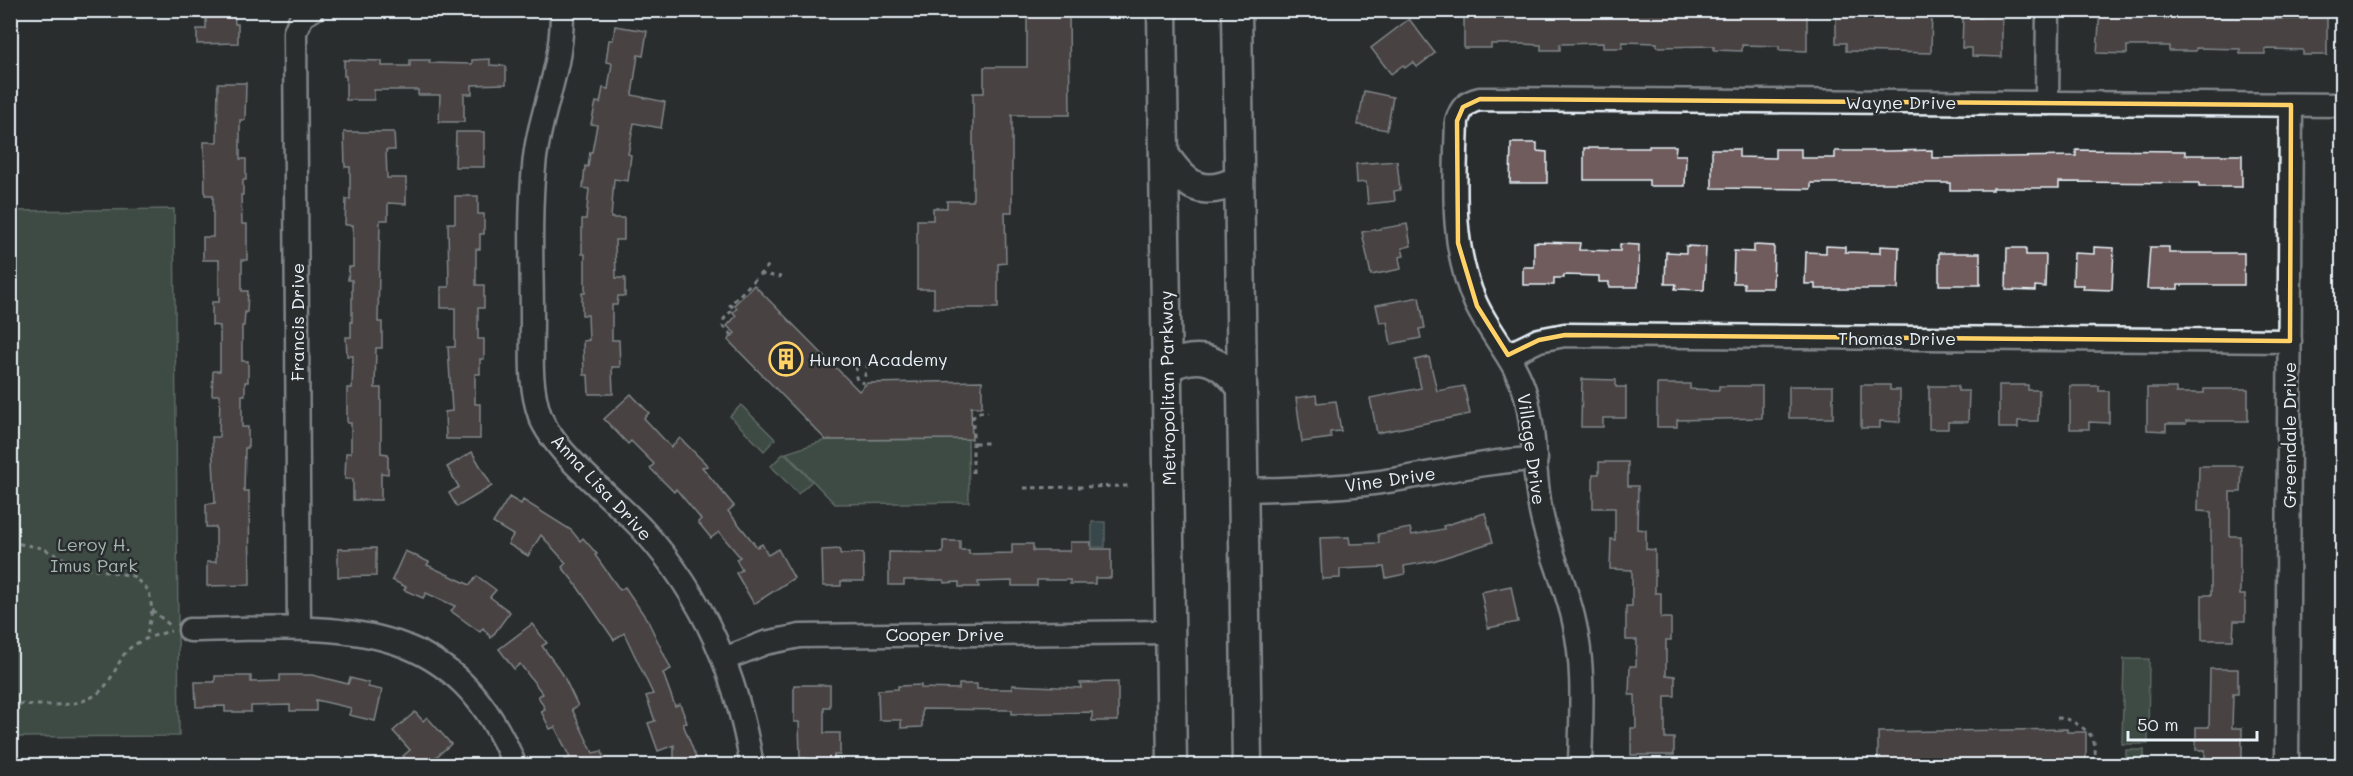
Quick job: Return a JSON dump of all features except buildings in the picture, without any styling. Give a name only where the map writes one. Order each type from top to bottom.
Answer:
[{"type":"main road","name":"Metropolitan Parkway","points":[[1162,10],[1172,765]]},
{"type":"main road","points":[[1237,10],[1247,765]]},
{"type":"main road","points":[[1164,154],[1180,177],[1200,188],[1218,188],[1239,180]]},
{"type":"main road","points":[[1167,368],[1188,359],[1209,360],[1221,365],[1232,374],[1242,388]]},
{"type":"street","name":"Anna Lisa Drive","points":[[562,10],[559,52],[539,134],[534,166],[531,242],[534,390],[540,416],[561,447],[643,530],[688,586],[702,608],[724,659],[742,712],[752,765]]},
{"type":"street","points":[[2047,103],[2048,10]]},
{"type":"street","name":"Francis Drive","points":[[299,628],[295,32],[307,13]]},
{"type":"street","name":"Wayne Drive","points":[[1463,107],[1470,101],[1480,99],[2343,105]]},
{"type":"street","name":"Greendale Drive","points":[[2287,765],[2291,105]]},
{"type":"street","name":"Village Drive","points":[[1463,107],[1457,121],[1458,243],[1466,277],[1477,306],[1509,355],[1526,394],[1542,516],[1566,590],[1578,643],[1581,685],[1581,765]]},
{"type":"street","name":"Thomas Drive","points":[[1509,355],[1539,340],[1564,335],[2290,340]]},
{"type":"street","name":"Vine Drive","points":[[1243,490],[1349,486],[1448,471],[1493,461],[1536,459]]},
{"type":"street","points":[[190,630],[299,628],[348,630],[402,644],[439,663],[470,690],[491,715],[515,765]]},
{"type":"street","name":"Cooper Drive","points":[[724,659],[765,643],[800,636],[1170,632]]},
{"type":"path","points":[[732,335],[723,326],[724,319],[734,309],[730,305],[770,264]]},
{"type":"path","points":[[760,274],[781,277]]},
{"type":"path","points":[[859,358],[855,374],[857,380],[864,384],[868,363]]},
{"type":"path","points":[[973,473],[973,417],[980,412],[988,412]]},
{"type":"path","points":[[966,448],[988,443]]},
{"type":"path","points":[[1024,488],[1129,486]]},
{"type":"path","points":[[10,542],[42,548],[79,566],[133,576],[148,591],[152,610],[146,640]]},
{"type":"path","points":[[10,704],[73,703],[97,694],[115,674],[124,654],[146,640],[176,630],[152,610]]},
{"type":"path","points":[[2057,718],[2072,720],[2093,736],[2095,765]]},
{"type":"highlighted area","points":[[1480,99],[2291,105],[2290,341],[1565,335],[1539,340],[1508,355],[1477,306],[1458,243],[1457,121],[1463,107]]},
{"type":"green space","name":"Leroy H. Imus Park","points":[[174,209],[179,736],[11,737],[11,211]]},
{"type":"green space","points":[[741,405],[775,439],[764,451],[730,416]]},
{"type":"green space","points":[[968,439],[969,502],[835,504],[786,453],[826,440]]},
{"type":"green space","points":[[784,453],[812,481],[798,494],[771,466]]},
{"type":"green space","points":[[2124,659],[2149,659],[2148,744],[2122,744]]},
{"type":"green space","points":[[2126,750],[2144,750],[2144,765],[2126,765]]},
{"type":"water","points":[[1092,522],[1105,522],[1105,547],[1092,547]]},
{"type":"place","name":"Huron Academy","points":[[786,359]]}]
